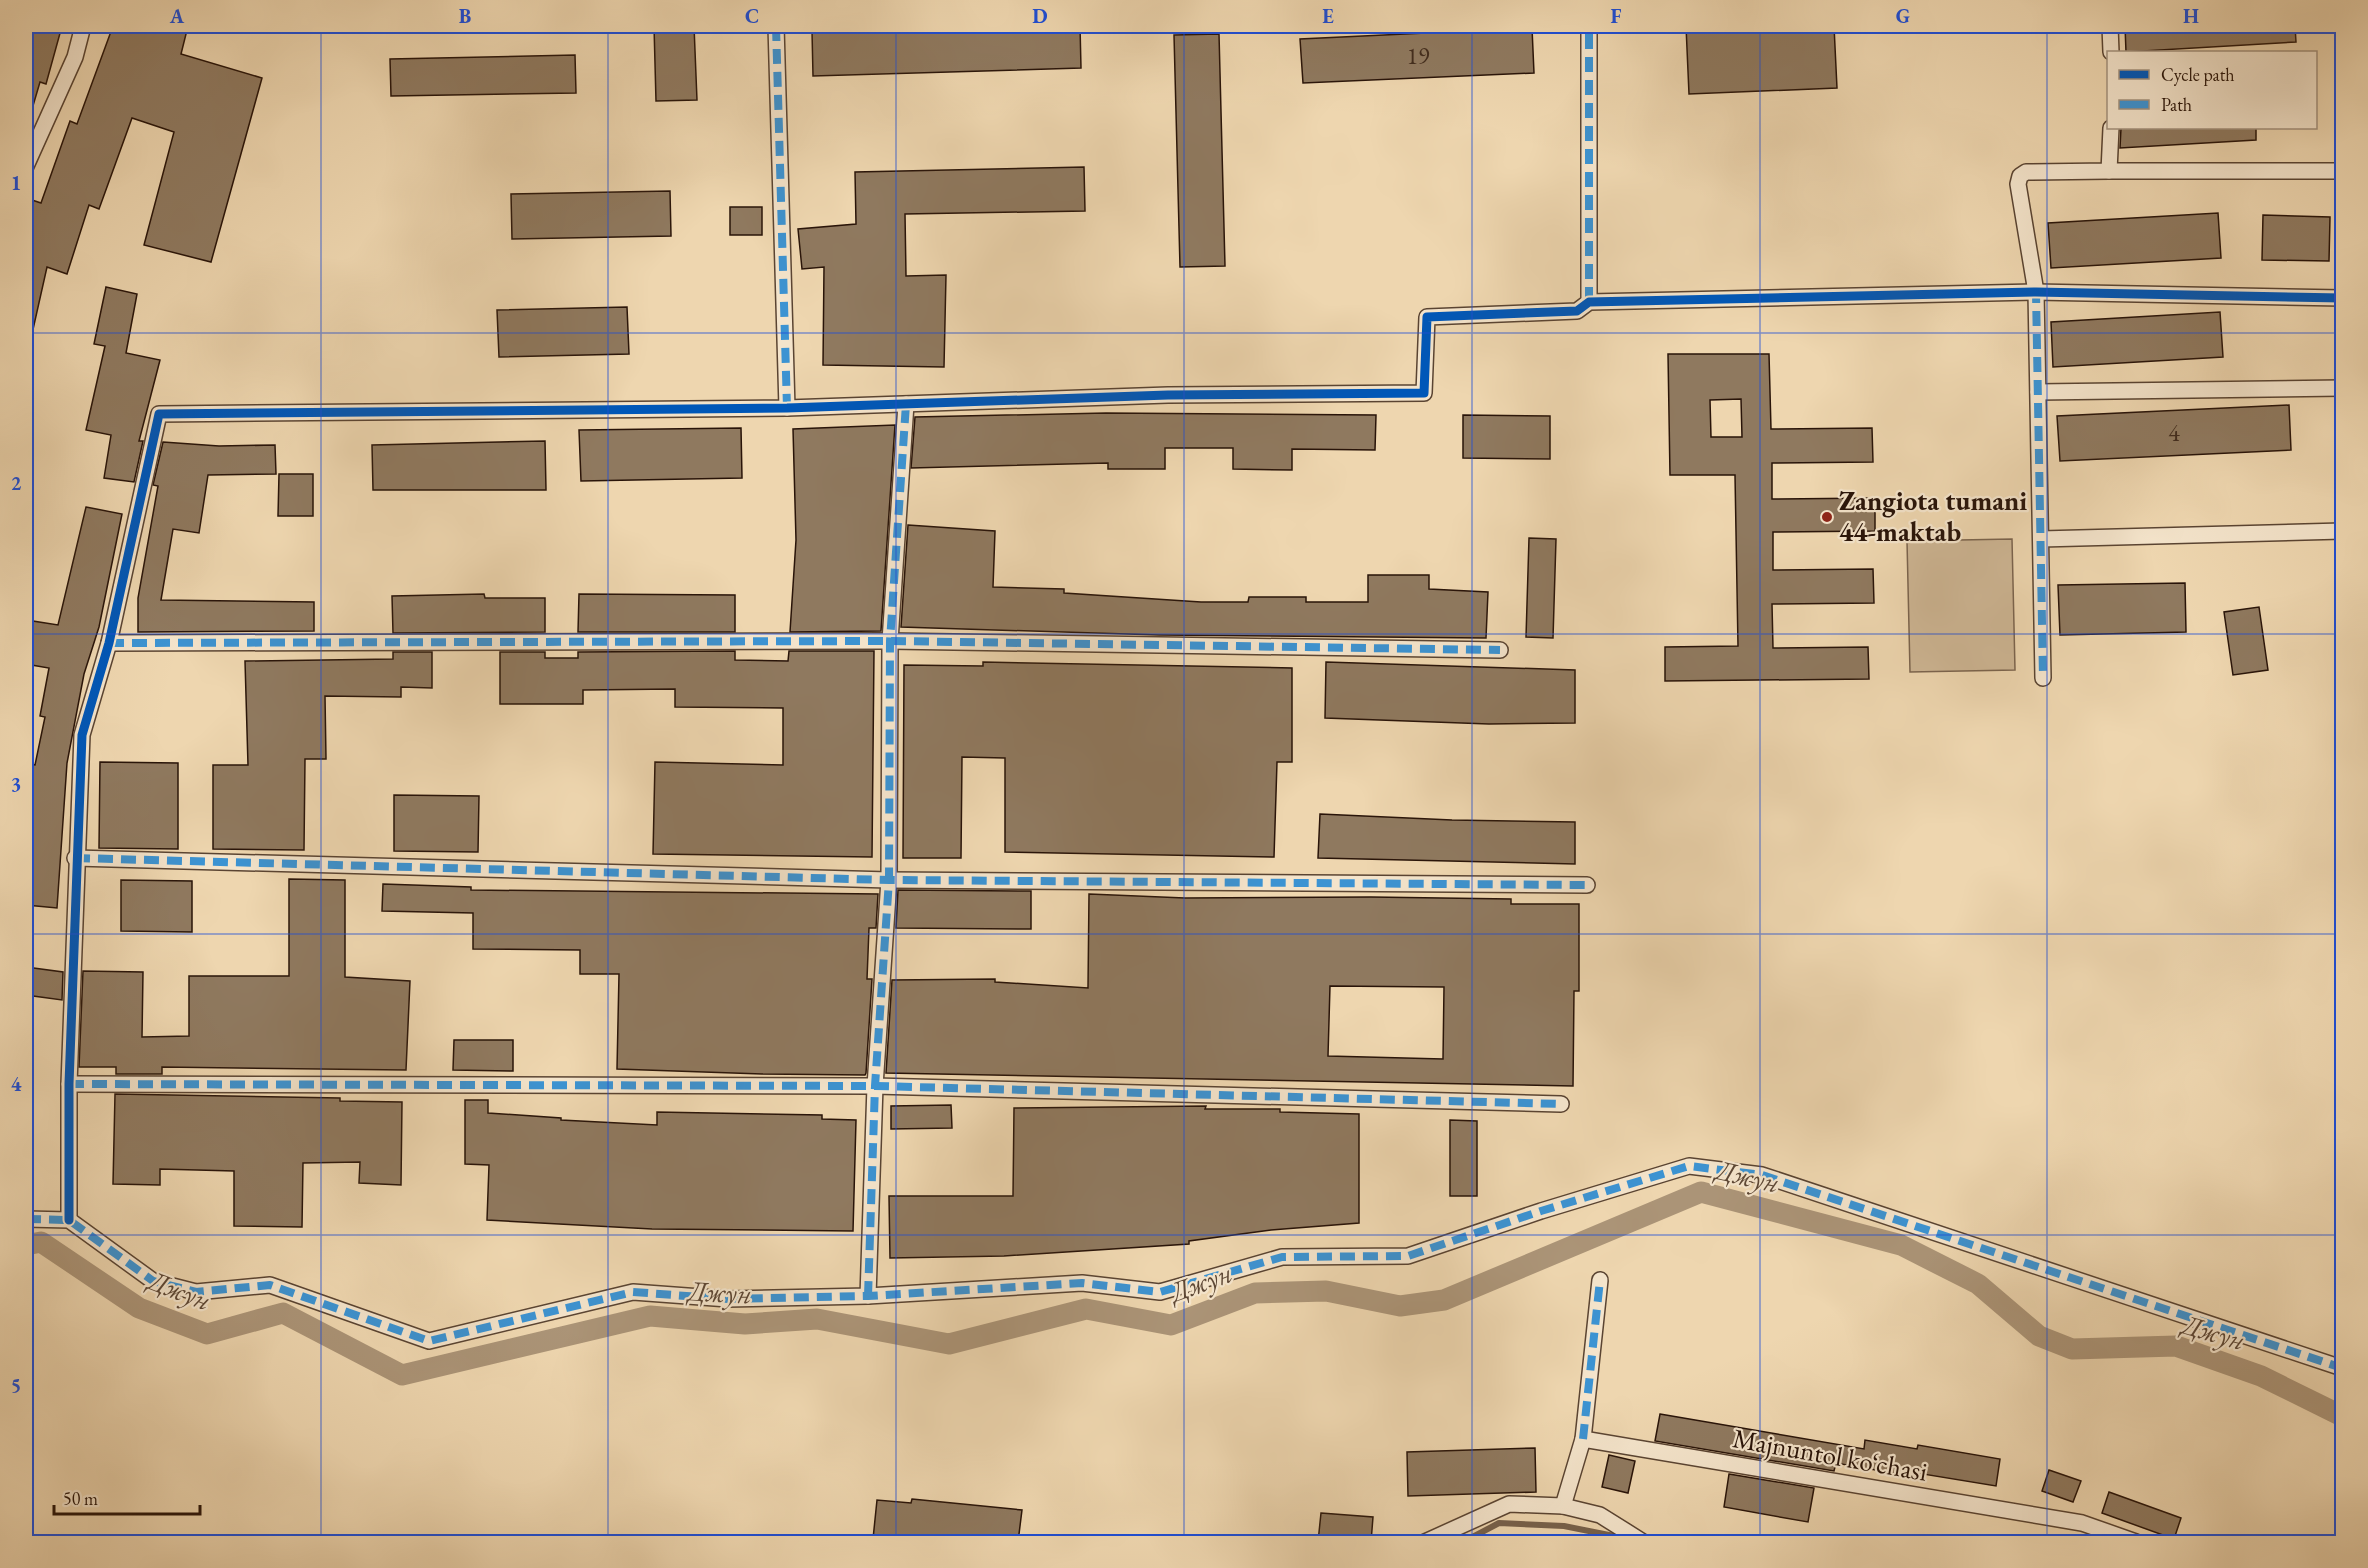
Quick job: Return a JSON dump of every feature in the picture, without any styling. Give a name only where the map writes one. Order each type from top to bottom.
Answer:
[{"type":"street","points":[[26,166],[75,57],[82,26]]},
{"type":"street","points":[[776,26],[787,408]]},
{"type":"street","points":[[1588,302],[1589,26]]},
{"type":"street","points":[[2110,26],[2111,51]]},
{"type":"street","points":[[2109,171],[2111,129]]},
{"type":"street","points":[[2043,678],[2036,292],[2018,184],[2020,176],[2026,172],[2343,171]]},
{"type":"street","points":[[69,1220],[69,1084],[75,858],[82,735],[109,643],[159,414],[787,408],[1168,395],[1424,393],[1426,317],[1577,311],[1588,302],[2036,292],[2343,298]]},
{"type":"street","points":[[2038,392],[2343,388]]},
{"type":"street","points":[[868,1296],[875,1086],[889,880],[890,641],[906,404]]},
{"type":"street","points":[[2041,539],[2343,531]]},
{"type":"street","points":[[109,643],[890,641],[1500,650]]},
{"type":"street","points":[[75,858],[889,880],[1587,885]]},
{"type":"street","points":[[69,1084],[875,1086],[1561,1104]]},
{"type":"street","points":[[26,1219],[69,1220],[153,1281],[196,1292],[270,1285],[429,1341],[633,1292],[728,1299],[868,1296],[1082,1283],[1160,1292],[1282,1257],[1408,1256],[1540,1211],[1689,1166],[1762,1175],[2343,1368]]},
{"type":"street","points":[[1563,1506],[1583,1439],[1600,1280]]},
{"type":"street","name":"Majnuntol ko‘chasi","points":[[1583,1439],[2082,1523],[2136,1542]]},
{"type":"street","points":[[1425,1542],[1509,1504],[1563,1506],[1600,1515],[1643,1542]]},
{"type":"shaded area","points":[[2012,539],[2015,670],[1910,672],[1907,541]]},
{"type":"building","points":[[30,26],[62,26],[46,84],[40,82],[30,116],[26,116],[26,43]]},
{"type":"building","points":[[113,26],[188,26],[181,54],[262,78],[211,262],[144,245],[174,132],[132,118],[99,209],[89,205],[67,274],[47,267],[32,334],[26,333],[26,211],[29,199],[41,203],[70,121],[77,124]]},
{"type":"building","points":[[654,26],[694,26],[697,100],[656,101]]},
{"type":"building","points":[[1080,26],[1081,68],[813,76],[812,31]]},
{"type":"building","points":[[1686,26],[1834,26],[1837,88],[1689,94]]},
{"type":"building","points":[[2125,26],[2295,26],[2296,42],[2126,51]]},
{"type":"building","points":[[1532,28],[1534,73],[1303,83],[1300,39]]},
{"type":"building","points":[[1219,34],[1225,266],[1180,267],[1174,35]]},
{"type":"building","points":[[575,55],[576,93],[391,96],[390,59]]},
{"type":"building","points":[[2121,129],[2256,129],[2256,140],[2120,148]]},
{"type":"building","points":[[1084,167],[1085,211],[905,214],[906,276],[946,275],[944,367],[823,365],[824,267],[802,269],[798,229],[856,224],[855,172]]},
{"type":"building","points":[[670,191],[671,236],[512,239],[511,194]]},
{"type":"building","points":[[730,207],[762,207],[762,235],[730,235]]},
{"type":"building","points":[[2218,213],[2221,258],[2051,268],[2048,223]]},
{"type":"building","points":[[2263,215],[2330,217],[2329,261],[2262,260]]},
{"type":"building","points":[[106,287],[137,294],[126,353],[160,360],[139,441],[143,441],[134,482],[104,478],[111,435],[86,430],[105,346],[94,344]]},
{"type":"building","points":[[627,307],[629,354],[499,357],[497,310]]},
{"type":"building","points":[[2220,312],[2223,357],[2053,367],[2051,322]]},
{"type":"building","points":[[1668,354],[1769,354],[1771,429],[1872,428],[1873,462],[1772,463],[1772,499],[1875,498],[1875,531],[1773,532],[1773,570],[1873,569],[1874,603],[1772,604],[1773,648],[1868,647],[1869,679],[1665,681],[1665,647],[1738,646],[1735,475],[1670,475]],"holes":[[[1741,399],[1742,437],[1711,437],[1710,400]]]},
{"type":"building","points":[[2289,405],[2291,450],[2060,461],[2057,416]]},
{"type":"building","points":[[1106,413],[1376,415],[1375,450],[1292,449],[1292,470],[1233,469],[1233,448],[1165,448],[1165,469],[1108,469],[1108,463],[911,468],[915,417]]},
{"type":"building","points":[[1463,415],[1550,416],[1550,459],[1463,458]]},
{"type":"building","points":[[895,425],[881,631],[790,632],[796,540],[793,429]]},
{"type":"building","points":[[741,428],[742,478],[581,481],[579,430]]},
{"type":"building","points":[[545,441],[546,490],[373,490],[372,445]]},
{"type":"building","points":[[163,442],[219,446],[275,445],[276,474],[208,475],[199,533],[173,529],[161,600],[314,602],[314,631],[138,632],[138,598],[158,486],[153,485]]},
{"type":"building","points":[[279,474],[313,474],[313,516],[278,516]]},
{"type":"building","points":[[86,507],[122,514],[99,627],[84,674],[67,763],[57,908],[26,905],[28,764],[35,765],[45,717],[40,716],[49,668],[26,664],[26,620],[58,625]]},
{"type":"building","points":[[908,525],[995,531],[993,587],[1064,589],[1064,593],[1201,602],[1248,602],[1249,597],[1306,597],[1306,602],[1368,602],[1368,575],[1429,575],[1429,589],[1488,592],[1486,638],[1159,635],[901,627]]},
{"type":"building","points":[[1529,538],[1556,539],[1553,638],[1526,637]]},
{"type":"building","points":[[2185,583],[2186,632],[2060,635],[2058,585]]},
{"type":"building","points":[[484,594],[485,598],[545,598],[545,632],[393,633],[392,596]]},
{"type":"building","points":[[579,594],[735,595],[735,632],[578,632]]},
{"type":"building","points":[[2259,607],[2268,670],[2233,675],[2224,612]]},
{"type":"building","points":[[735,651],[735,660],[788,661],[789,651],[874,651],[872,857],[653,854],[655,762],[783,765],[783,708],[675,707],[675,689],[583,690],[583,704],[500,704],[500,652],[545,652],[545,658],[578,658],[578,652]]},
{"type":"building","points":[[393,652],[432,652],[432,688],[401,687],[401,697],[325,696],[326,759],[305,759],[304,850],[213,849],[213,765],[248,765],[245,661],[393,659]]},
{"type":"building","points":[[983,662],[1292,668],[1292,762],[1277,762],[1274,857],[1005,852],[1005,758],[962,757],[961,858],[903,858],[904,665],[983,666]]},
{"type":"building","points":[[1326,662],[1575,670],[1575,723],[1489,724],[1325,718]]},
{"type":"building","points":[[100,762],[178,763],[178,849],[99,848]]},
{"type":"building","points":[[394,795],[479,796],[478,852],[394,851]]},
{"type":"building","points":[[1320,814],[1452,820],[1575,822],[1575,864],[1318,858]]},
{"type":"building","points":[[289,879],[345,880],[345,977],[410,981],[406,1070],[162,1067],[162,1074],[116,1074],[116,1067],[79,1067],[83,971],[143,972],[142,1037],[189,1036],[189,976],[289,976]]},
{"type":"building","points":[[121,880],[192,881],[192,932],[121,931]]},
{"type":"building","points":[[383,884],[471,887],[471,890],[878,894],[876,928],[869,928],[867,979],[872,979],[866,1073],[865,1075],[762,1074],[617,1069],[619,974],[580,974],[580,950],[473,949],[473,913],[382,911]]},
{"type":"building","points":[[898,890],[1031,891],[1031,929],[896,928]]},
{"type":"building","points":[[1089,894],[1185,898],[1511,899],[1511,904],[1579,904],[1579,991],[1574,991],[1573,1086],[886,1073],[892,980],[995,979],[995,982],[1088,988]],"holes":[[[1330,986],[1444,987],[1443,1059],[1328,1056]]]},
{"type":"building","points":[[26,967],[63,972],[62,1000],[26,995]]},
{"type":"building","points":[[454,1040],[513,1040],[513,1071],[453,1070]]},
{"type":"building","points":[[115,1094],[340,1098],[340,1101],[402,1102],[401,1185],[359,1183],[360,1162],[303,1163],[302,1227],[234,1226],[234,1171],[160,1169],[160,1185],[113,1184]]},
{"type":"building","points":[[465,1100],[488,1100],[488,1113],[561,1118],[561,1120],[657,1125],[657,1112],[822,1115],[822,1119],[856,1120],[853,1231],[652,1229],[487,1220],[489,1165],[465,1164]]},
{"type":"building","points":[[951,1105],[952,1128],[891,1129],[891,1106]]},
{"type":"building","points":[[1206,1106],[1205,1109],[1280,1109],[1280,1112],[1359,1114],[1359,1223],[1271,1230],[1189,1241],[1189,1244],[1004,1256],[890,1258],[889,1196],[1013,1196],[1014,1108]]},
{"type":"building","points":[[1450,1120],[1477,1121],[1477,1196],[1450,1196]]},
{"type":"building","points":[[1660,1414],[1864,1449],[1865,1440],[1917,1449],[1918,1445],[2000,1459],[1996,1486],[1899,1470],[1898,1474],[1836,1463],[1834,1471],[1655,1441]]},
{"type":"building","points":[[1535,1448],[1536,1492],[1408,1496],[1407,1452]]},
{"type":"building","points":[[1609,1455],[1635,1461],[1628,1493],[1602,1487]]},
{"type":"building","points":[[2049,1470],[2081,1481],[2073,1502],[2042,1491]]},
{"type":"building","points":[[1729,1474],[1814,1488],[1808,1522],[1724,1507]]},
{"type":"building","points":[[2109,1492],[2181,1518],[2174,1539],[2102,1513]]},
{"type":"building","points":[[912,1499],[1022,1510],[1018,1542],[918,1542],[873,1539],[877,1500],[911,1503]]},
{"type":"building","points":[[1321,1513],[1373,1517],[1371,1542],[1318,1542]]},
{"type":"waterway","name":"Джун","points":[[26,1245],[41,1242],[139,1308],[207,1334],[283,1313],[402,1375],[650,1316],[745,1324],[817,1319],[949,1344],[1086,1309],[1171,1325],[1255,1293],[1326,1291],[1400,1306],[1444,1300],[1701,1192],[1901,1245],[1978,1284],[2039,1336],[2072,1349],[2176,1346],[2261,1376],[2342,1416]]},
{"type":"waterway","points":[[1463,1542],[1499,1523],[1564,1526],[1614,1536],[1629,1542]]},
{"type":"marked path","points":[[776,26],[787,408]]},
{"type":"marked path","points":[[1589,26],[1589,302]]},
{"type":"marked path","points":[[2032,292],[2036,292],[2043,678]]},
{"type":"marked path","points":[[868,1296],[875,1086],[889,880],[890,641],[906,404]]},
{"type":"marked path","points":[[109,643],[890,641],[1500,650]]},
{"type":"marked path","points":[[75,858],[889,880],[1587,885]]},
{"type":"marked path","points":[[69,1084],[875,1086],[1561,1104]]},
{"type":"marked path","points":[[26,1219],[69,1220],[153,1281],[196,1292],[270,1285],[429,1341],[633,1292],[728,1299],[868,1296],[1082,1283],[1160,1292],[1282,1257],[1408,1256],[1541,1211],[1689,1166],[1762,1175],[2342,1368]]},
{"type":"marked path","points":[[1583,1439],[1600,1280]]},
{"type":"cycle path","points":[[69,1220],[69,1084],[82,735],[109,643],[159,414],[787,408],[1168,395],[1424,393],[1427,317],[1577,311],[1589,302],[2036,292],[2342,298]]},
{"type":"place","name":"Zangiota tumani 44-maktab","points":[[1827,517]]}]
